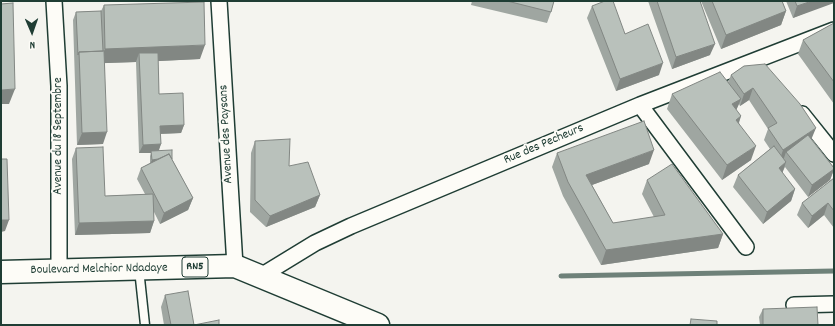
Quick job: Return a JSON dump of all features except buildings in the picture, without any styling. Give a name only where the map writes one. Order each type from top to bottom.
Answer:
[{"type":"main road","name":"Boulevard Melchior Ndadaye","points":[[1,272],[235,266],[378,325]]},
{"type":"street","name":"Avenue du 18 Septembre","points":[[54,1],[59,86],[59,270]]},
{"type":"street","name":"Avenue des Paysans","points":[[219,1],[235,266]]},
{"type":"street","name":"Rue des Pecheurs","points":[[261,276],[315,243],[345,229],[640,104],[834,30]]},
{"type":"street","points":[[760,58],[769,70]]},
{"type":"street","points":[[640,104],[746,248]]},
{"type":"street","points":[[796,106],[834,154]]},
{"type":"street","points":[[794,305],[834,304]]},
{"type":"lane","points":[[139,269],[145,325]]},
{"type":"waterway","points":[[561,276],[834,271]]}]
